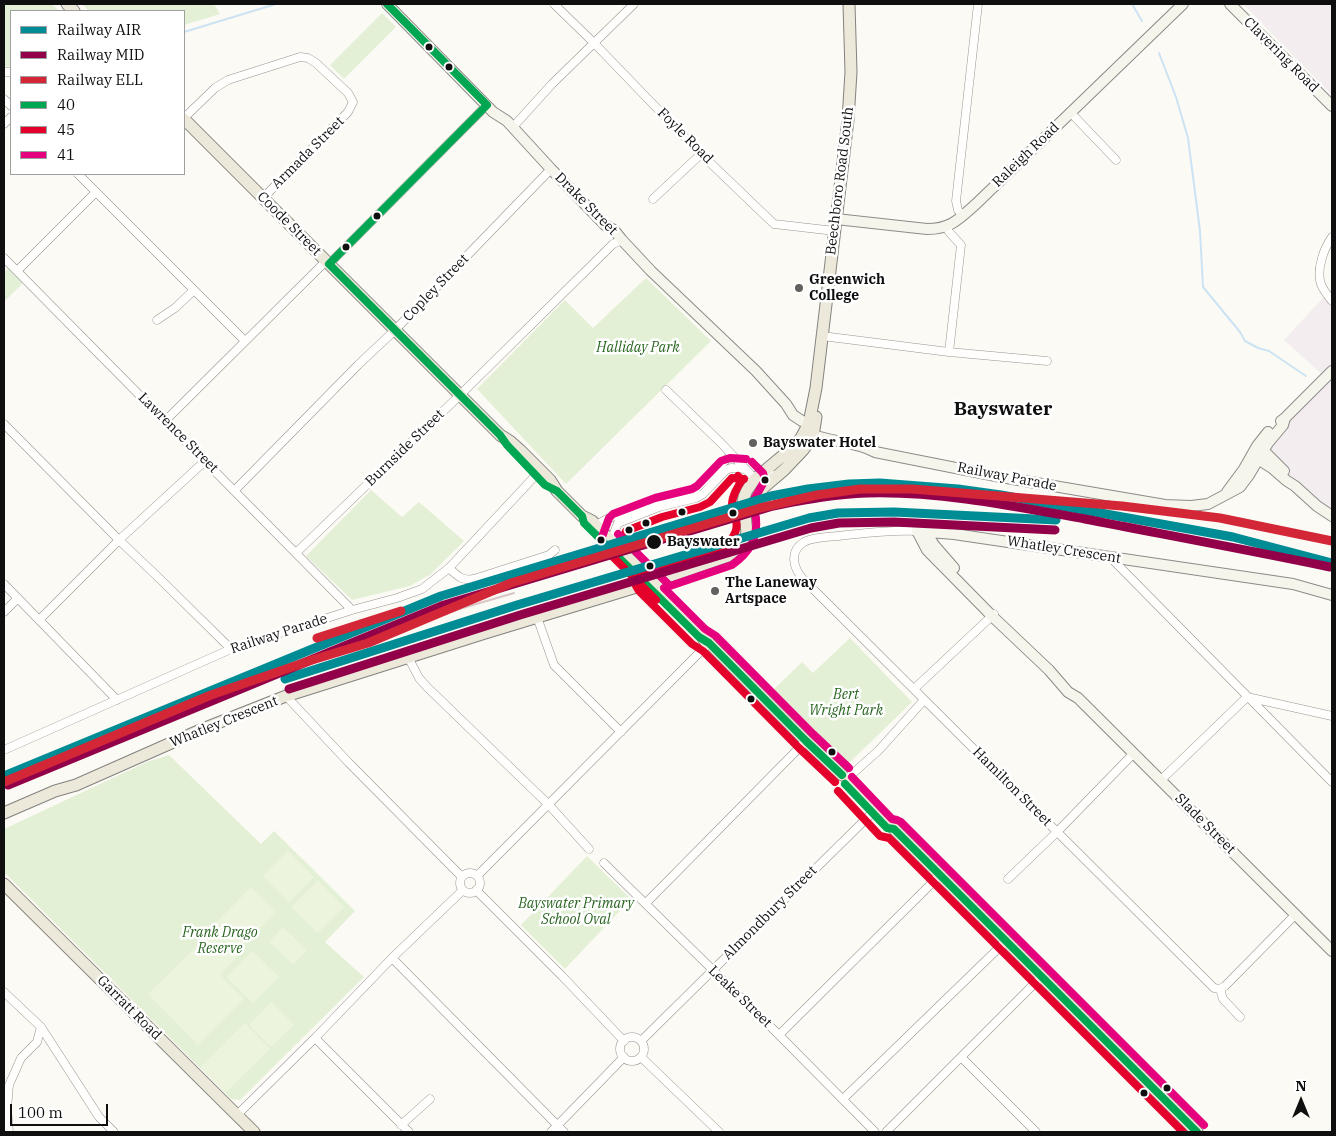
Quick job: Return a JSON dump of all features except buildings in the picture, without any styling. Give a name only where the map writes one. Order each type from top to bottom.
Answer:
[{"type":"main road","name":"Beechboro Road South","points":[[810,428],[850,97],[849,4]]},
{"type":"main road","name":"Coode Street","points":[[185,120],[500,435],[507,445],[545,484],[557,491]]},
{"type":"main road","points":[[745,514],[754,508],[758,495],[764,487],[803,450],[810,428]]},
{"type":"main road","points":[[755,479],[792,448],[810,428]]},
{"type":"main road","name":"Coode Street","points":[[500,435],[520,450],[582,516],[592,521],[649,583],[658,597],[699,637],[709,643]]},
{"type":"main road","name":"Whatley Crescent","points":[[4,813],[55,791],[76,785],[205,728],[286,696],[649,583],[728,556],[743,542],[747,533],[745,514],[742,508],[747,490],[755,479]]},
{"type":"main road","name":"Coode Street","points":[[582,516],[584,523],[649,583]]},
{"type":"main road","points":[[649,583],[703,633],[709,643],[806,741],[847,779],[875,809],[891,822],[894,829],[1197,1132]]},
{"type":"main road","name":"Whatley Crescent","points":[[4,820],[62,794],[76,785]]},
{"type":"main road","name":"Garratt Road","points":[[4,884],[254,1132]]},
{"type":"street","name":"Drake Street","points":[[387,4],[493,112],[507,121],[551,169],[606,225],[614,230],[651,271],[756,371],[786,404],[789,410],[810,428]]},
{"type":"street","name":"Foyle Road","points":[[554,4],[701,154],[774,224],[836,225]]},
{"type":"street","points":[[512,127],[552,84],[634,4]]},
{"type":"street","points":[[962,216],[956,201],[978,4]]},
{"type":"street","name":"Raleigh Road","points":[[947,227],[962,216],[1184,4]]},
{"type":"street","name":"Clavering Road","points":[[1230,4],[1332,106]]},
{"type":"street","name":"Armada Street","points":[[185,118],[214,88],[228,80],[300,57],[308,58],[316,63],[348,92],[353,102],[348,112],[263,198]]},
{"type":"street","points":[[166,420],[487,105]]},
{"type":"street","points":[[1070,113],[1116,160]]},
{"type":"street","points":[[653,199],[701,154]]},
{"type":"street","name":"Copley Street","points":[[234,490],[395,330],[551,169]]},
{"type":"street","points":[[79,175],[245,341]]},
{"type":"street","points":[[17,271],[96,192]]},
{"type":"street","points":[[836,225],[927,229],[947,227],[961,245],[949,352]]},
{"type":"street","points":[[1332,237],[1327,243],[1320,265],[1320,283],[1332,301]]},
{"type":"street","name":"Burnside Street","points":[[297,552],[460,395],[612,244],[622,240]]},
{"type":"street","name":"Lawrence Street","points":[[4,258],[297,552],[352,610]]},
{"type":"street","points":[[157,320],[175,308],[194,290]]},
{"type":"street","points":[[822,336],[949,352],[1047,361]]},
{"type":"street","name":"Railway Parade","points":[[810,428],[814,445],[837,446],[867,453],[875,452],[1001,477],[1165,505],[1200,506],[1208,504],[1226,494],[1257,453],[1283,425],[1285,418],[1332,372]]},
{"type":"street","points":[[666,390],[755,479],[765,480],[779,468],[785,468]]},
{"type":"street","points":[[4,424],[231,649]]},
{"type":"street","points":[[1257,453],[1291,477],[1295,486],[1317,506],[1332,516]]},
{"type":"street","points":[[596,526],[617,514],[667,500],[696,489],[731,455]]},
{"type":"street","points":[[39,620],[119,540],[205,461]]},
{"type":"street","points":[[611,541],[618,522],[659,507],[696,498],[703,494],[726,470],[731,468],[745,469]]},
{"type":"street","name":"Railway Parade","points":[[4,750],[231,649],[422,589],[449,568],[536,475]]},
{"type":"street","name":"Whatley Crescent","points":[[797,550],[802,543],[812,539],[864,533],[921,532],[954,534],[1293,584],[1332,595]]},
{"type":"street","name":"Slade Street","points":[[921,532],[994,614],[1035,650],[1072,689],[1078,698],[1332,951]]},
{"type":"street","points":[[449,568],[462,578],[467,580],[474,579],[549,555],[555,550]]},
{"type":"street","name":"Hamilton Street","points":[[797,550],[794,560],[798,573],[1214,988],[1220,989],[1223,999],[1240,1017]]},
{"type":"street","points":[[1110,557],[1332,782]]},
{"type":"street","points":[[4,584],[117,700]]},
{"type":"street","points":[[4,612],[18,598]]},
{"type":"street","points":[[914,690],[994,614]]},
{"type":"street","points":[[537,617],[554,664],[621,732]]},
{"type":"street","points":[[477,876],[709,643]]},
{"type":"street","points":[[408,658],[419,678],[548,804],[589,848]]},
{"type":"street","points":[[286,696],[462,877]]},
{"type":"street","points":[[1247,696],[1332,716]]},
{"type":"street","points":[[1161,780],[1247,696]]},
{"type":"street","points":[[847,779],[879,750],[924,700]]},
{"type":"street","points":[[646,903],[806,741]]},
{"type":"street","points":[[1008,879],[1134,753]]},
{"type":"street","name":"Almondbury Street","points":[[641,1041],[875,809]]},
{"type":"street","name":"Leake Street","points":[[604,863],[875,1132]]},
{"type":"street","points":[[467,873],[477,876],[480,882],[476,890],[470,893],[463,890],[460,884],[462,877],[467,873]]},
{"type":"street","points":[[779,1035],[940,875]]},
{"type":"street","points":[[237,1115],[392,958],[463,890]]},
{"type":"street","points":[[476,890],[624,1041]]},
{"type":"street","points":[[1220,989],[1296,914]]},
{"type":"street","points":[[843,1099],[1006,941]]},
{"type":"street","points":[[392,958],[564,1132]]},
{"type":"street","points":[[886,1132],[1042,976]]},
{"type":"street","points":[[4,992],[41,1027],[99,1116],[114,1132]]},
{"type":"street","points":[[9,1132],[7,1108],[9,1085],[21,1058],[37,1042],[41,1027]]},
{"type":"street","points":[[630,1037],[641,1041],[644,1047],[641,1057],[633,1061],[624,1058],[621,1051],[624,1041],[630,1037]]},
{"type":"street","points":[[315,1038],[409,1132]]},
{"type":"street","points":[[641,1057],[719,1132]]},
{"type":"street","points":[[961,1057],[1036,1132]]},
{"type":"street","points":[[551,1132],[624,1058]]},
{"type":"street","points":[[401,1125],[430,1099]]},
{"type":"shaded area","points":[[1243,4],[1332,4],[1332,95]]},
{"type":"shaded area","points":[[1332,288],[1332,514],[1258,452],[1325,377],[1284,340]]},
{"type":"green space","points":[[4,4],[52,4],[58,10],[10,10],[10,66],[4,67]]},
{"type":"green space","points":[[82,4],[214,4],[220,14],[185,25],[185,10],[88,10]]},
{"type":"green space","points":[[382,13],[396,27],[344,79],[330,65]]},
{"type":"green space","points":[[11,265],[26,280],[4,302],[4,273]]},
{"type":"green space","name":"Halliday Park","points":[[646,278],[711,341],[566,484],[477,389],[565,300],[593,328]]},
{"type":"green space","points":[[371,490],[402,517],[419,502],[464,541],[431,574],[410,586],[352,600],[306,556]]},
{"type":"green space","name":"Bert Wright Park","points":[[850,638],[912,702],[845,767],[770,693],[802,662],[813,673]]},
{"type":"green space","name":"Frank Drago Reserve","points":[[169,755],[261,844],[274,831],[355,911],[325,942],[364,977],[240,1100],[231,1099],[4,872],[4,829],[147,762]]},
{"type":"green space","points":[[288,851],[314,877],[289,902],[263,876]]},
{"type":"green space","name":"Bayswater Primary School Oval","points":[[587,856],[631,899],[565,969],[521,925]]},
{"type":"green space","points":[[318,880],[344,907],[318,933],[291,907]]},
{"type":"green space","points":[[251,887],[276,912],[236,952],[211,928]]},
{"type":"green space","points":[[283,927],[307,950],[293,965],[269,942]]},
{"type":"green space","points":[[212,931],[238,956],[220,975],[244,999],[198,1045],[148,994]]},
{"type":"green space","points":[[252,951],[279,977],[253,1003],[226,977]]},
{"type":"green space","points":[[271,1002],[294,1025],[271,1047],[249,1025]]},
{"type":"green space","points":[[245,1023],[270,1049],[225,1093],[200,1067]]},
{"type":"waterway","points":[[185,32],[276,4]]},
{"type":"waterway","points":[[1132,4],[1142,21]]},
{"type":"waterway","points":[[1159,53],[1176,97],[1188,138],[1200,231],[1203,287],[1240,332],[1245,341],[1269,351],[1306,376]]},
{"type":"railway","points":[[4,785],[331,650],[514,593]]},
{"type":"railway","points":[[280,676],[315,669]]},
{"type":"rail line","name":"AIR","points":[[4,776],[441,596],[771,496],[808,489],[849,484],[880,483],[958,489],[1001,495],[1233,537],[1332,563]]},
{"type":"rail line","name":"ELL","points":[[4,782],[211,695],[368,643],[511,583],[760,508],[817,495],[860,489],[912,489],[1122,506],[1220,518],[1332,541]]},
{"type":"rail line","name":"MID","points":[[8,785],[444,605],[773,506],[831,496],[894,493],[976,500],[1085,519],[1330,567]]},
{"type":"rail line","name":"AIR","points":[[285,679],[517,605],[809,518],[838,513],[894,512],[1056,520]]},
{"type":"rail line","name":"MID","points":[[289,689],[520,615],[811,528],[839,523],[894,522],[1055,530]]},
{"type":"rail line","name":"ELL","points":[[317,638],[401,611]]},
{"type":"transit line","name":"40","points":[[387,4],[487,105]]},
{"type":"transit line","name":"40","points":[[329,264],[487,105]]},
{"type":"transit line","name":"40","points":[[329,264],[500,435],[545,485],[557,491],[582,516],[584,523],[842,775]]},
{"type":"transit line","name":"41","points":[[602,537],[609,518],[613,514],[655,498],[692,489],[721,461],[730,458],[746,459]]},
{"type":"transit line","name":"41","points":[[752,462],[763,473],[765,480],[752,503],[756,526],[754,539],[748,550],[732,565],[664,588],[705,629],[716,636],[849,768]]},
{"type":"transit line","name":"45","points":[[738,476],[742,480],[732,502],[732,510],[737,526],[735,534],[730,541],[723,547],[642,575],[637,579],[636,586],[692,644],[703,651],[835,782]]},
{"type":"transit line","name":"45","points":[[620,545],[626,531],[662,517],[700,507],[710,502],[732,478],[744,479]]},
{"type":"transit line","name":"41","points":[[618,534],[670,586]]},
{"type":"transit line","name":"45","points":[[604,548],[656,600]]},
{"type":"transit line","name":"41","points":[[852,777],[892,819],[901,822],[1204,1125]]},
{"type":"transit line","name":"40","points":[[845,784],[887,828],[894,829],[1197,1132]]},
{"type":"transit line","name":"45","points":[[838,791],[880,836],[889,838],[1183,1132]]},
{"type":"place","name":"Greenwich College","points":[[799,288]]},
{"type":"place","name":"Bayswater Hotel","points":[[753,443]]},
{"type":"place","name":"Bayswater","points":[[654,542]]},
{"type":"place","name":"The Laneway Artspace","points":[[715,591]]},
{"type":"district","name":"Bayswater","points":[[1003,410]]}]
